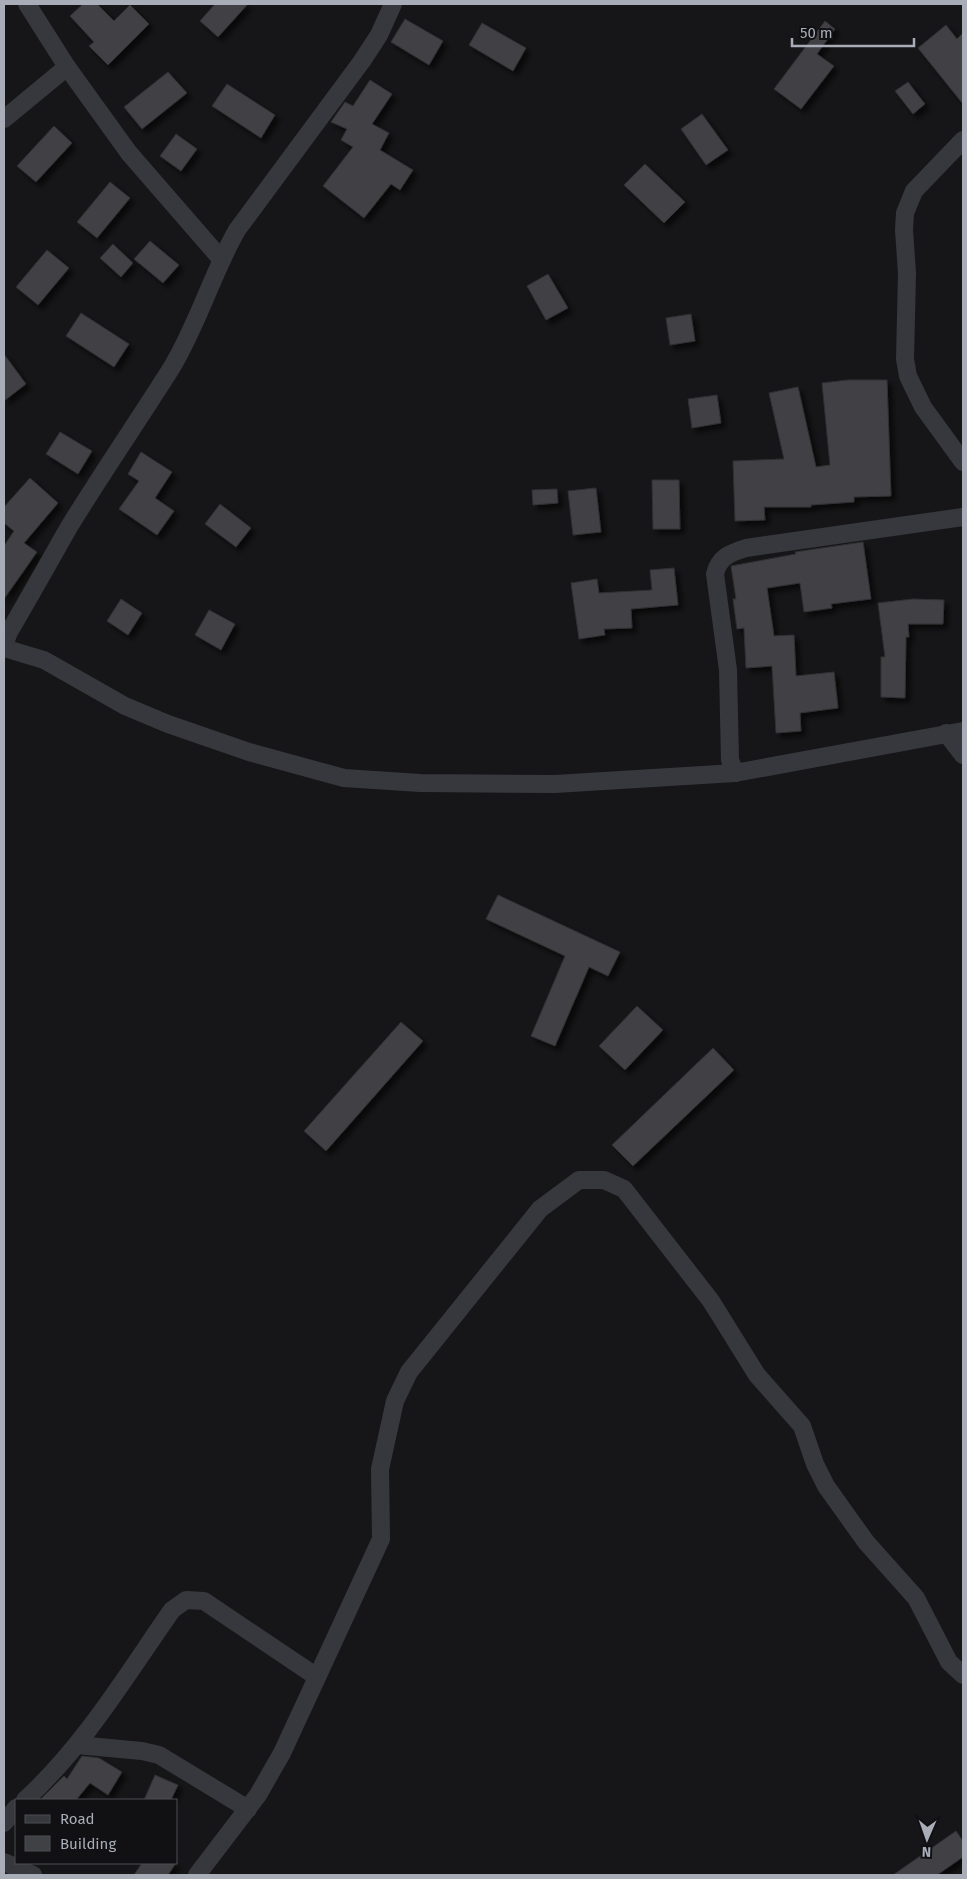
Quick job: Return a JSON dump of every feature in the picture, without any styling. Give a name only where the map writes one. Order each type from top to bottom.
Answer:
[{"type":"street","points":[[27,4],[67,67],[129,153],[221,258]]},
{"type":"street","points":[[393,4],[379,35],[362,62],[237,230],[221,258],[202,305],[172,367],[130,429],[69,527],[9,632],[4,647],[44,660],[125,706],[168,724],[248,752],[344,778],[383,781],[555,784],[735,773],[963,731]]},
{"type":"street","points":[[4,119],[67,67]]},
{"type":"street","points":[[963,140],[914,191],[905,213],[904,230],[907,273],[905,359],[908,376],[923,407],[963,462]]},
{"type":"street","points":[[735,773],[730,760],[728,670],[715,574],[718,564],[725,556],[746,548],[963,517]]},
{"type":"street","points":[[946,733],[963,755]]},
{"type":"street","points":[[197,1875],[248,1809],[282,1754],[380,1539],[380,1469],[395,1402],[409,1372],[540,1209],[579,1180],[604,1180],[624,1189],[711,1301],[757,1374],[802,1426],[815,1464],[826,1486],[866,1542],[916,1598],[949,1662],[963,1675]]},
{"type":"street","points":[[26,1799],[48,1779],[77,1745],[172,1610],[186,1600],[204,1600],[317,1677]]},
{"type":"street","points":[[77,1745],[142,1751],[160,1755],[248,1809]]},
{"type":"street","points":[[4,1823],[15,1809]]},
{"type":"street","points":[[4,1862],[33,1875]]},
{"type":"building","points":[[83,4],[97,4],[114,21],[130,5],[149,24],[108,65],[89,46],[94,42],[70,16]]},
{"type":"building","points":[[215,4],[248,4],[218,37],[200,21]]},
{"type":"building","points":[[405,19],[443,41],[429,65],[391,42]]},
{"type":"building","points":[[825,21],[835,29],[817,54],[834,66],[801,109],[774,89]]},
{"type":"building","points":[[482,23],[526,48],[513,71],[469,45]]},
{"type":"building","points":[[946,25],[957,39],[963,33],[963,104],[918,48]]},
{"type":"building","points":[[168,72],[187,93],[142,129],[124,107]]},
{"type":"building","points":[[370,80],[392,94],[372,124],[389,133],[380,150],[413,170],[400,190],[391,184],[364,218],[323,186],[353,147],[341,140],[347,129],[331,122],[345,102],[353,106]]},
{"type":"building","points":[[908,82],[925,104],[913,114],[895,91]]},
{"type":"building","points":[[227,84],[275,115],[261,138],[212,106]]},
{"type":"building","points":[[702,114],[728,150],[706,165],[681,129]]},
{"type":"building","points":[[54,126],[72,143],[36,182],[17,166]]},
{"type":"building","points":[[176,134],[197,149],[181,171],[160,156]]},
{"type":"building","points":[[645,164],[685,202],[664,223],[624,185]]},
{"type":"building","points":[[110,182],[130,198],[97,238],[77,222]]},
{"type":"building","points":[[150,241],[179,265],[163,283],[134,259]]},
{"type":"building","points":[[113,244],[133,263],[121,277],[100,258]]},
{"type":"building","points":[[47,250],[69,268],[38,305],[16,287]]},
{"type":"building","points":[[548,274],[568,308],[546,320],[527,286]]},
{"type":"building","points":[[81,313],[129,344],[114,367],[66,336]]},
{"type":"building","points":[[691,314],[695,341],[670,345],[666,318]]},
{"type":"building","points":[[4,354],[26,384],[4,401]]},
{"type":"building","points":[[848,380],[887,380],[891,496],[854,497],[854,502],[811,505],[811,507],[764,507],[765,520],[735,521],[733,461],[784,459],[769,393],[798,387],[816,467],[830,465],[822,383]]},
{"type":"building","points":[[717,395],[721,423],[692,428],[688,399]]},
{"type":"building","points":[[60,432],[92,451],[78,474],[46,454]]},
{"type":"building","points":[[141,452],[172,472],[155,498],[174,511],[157,535],[119,509],[139,481],[128,474]]},
{"type":"building","points":[[30,478],[58,503],[24,543],[37,552],[4,599],[4,546],[14,531],[4,523],[4,507]]},
{"type":"building","points":[[652,480],[679,480],[680,529],[653,529]]},
{"type":"building","points":[[596,488],[601,532],[573,535],[568,491]]},
{"type":"building","points":[[557,489],[558,503],[533,505],[532,490]]},
{"type":"building","points":[[220,504],[251,528],[236,547],[205,524]]},
{"type":"building","points":[[863,542],[871,599],[831,604],[832,608],[804,612],[800,583],[767,588],[774,636],[794,635],[796,676],[834,672],[838,708],[800,713],[801,731],[776,733],[772,666],[746,668],[744,628],[737,629],[733,599],[736,599],[731,566],[796,554],[795,552]]},
{"type":"building","points":[[674,568],[678,605],[631,609],[632,628],[604,629],[605,635],[579,639],[571,583],[597,579],[599,593],[652,590],[650,570]]},
{"type":"building","points":[[121,599],[142,613],[128,635],[107,621]]},
{"type":"building","points":[[913,599],[944,600],[943,624],[908,624],[909,637],[906,637],[905,698],[881,697],[881,657],[885,657],[878,603]]},
{"type":"building","points":[[209,610],[235,624],[221,650],[195,635]]},
{"type":"building","points":[[498,895],[620,952],[608,976],[589,967],[555,1046],[531,1036],[565,956],[486,919]]},
{"type":"building","points":[[637,1006],[663,1030],[625,1070],[599,1046]]},
{"type":"building","points":[[401,1022],[423,1041],[326,1151],[304,1131]]},
{"type":"building","points":[[713,1048],[734,1070],[633,1166],[612,1145]]},
{"type":"building","points":[[82,1756],[99,1758],[122,1772],[108,1795],[90,1783],[77,1799],[41,1799],[64,1776],[67,1779]]},
{"type":"building","points":[[155,1775],[178,1785],[171,1799],[144,1799]]},
{"type":"building","points":[[956,1831],[963,1841],[963,1857],[937,1875],[893,1875]]},
{"type":"building","points":[[141,1864],[175,1864],[168,1875],[134,1875]]}]
